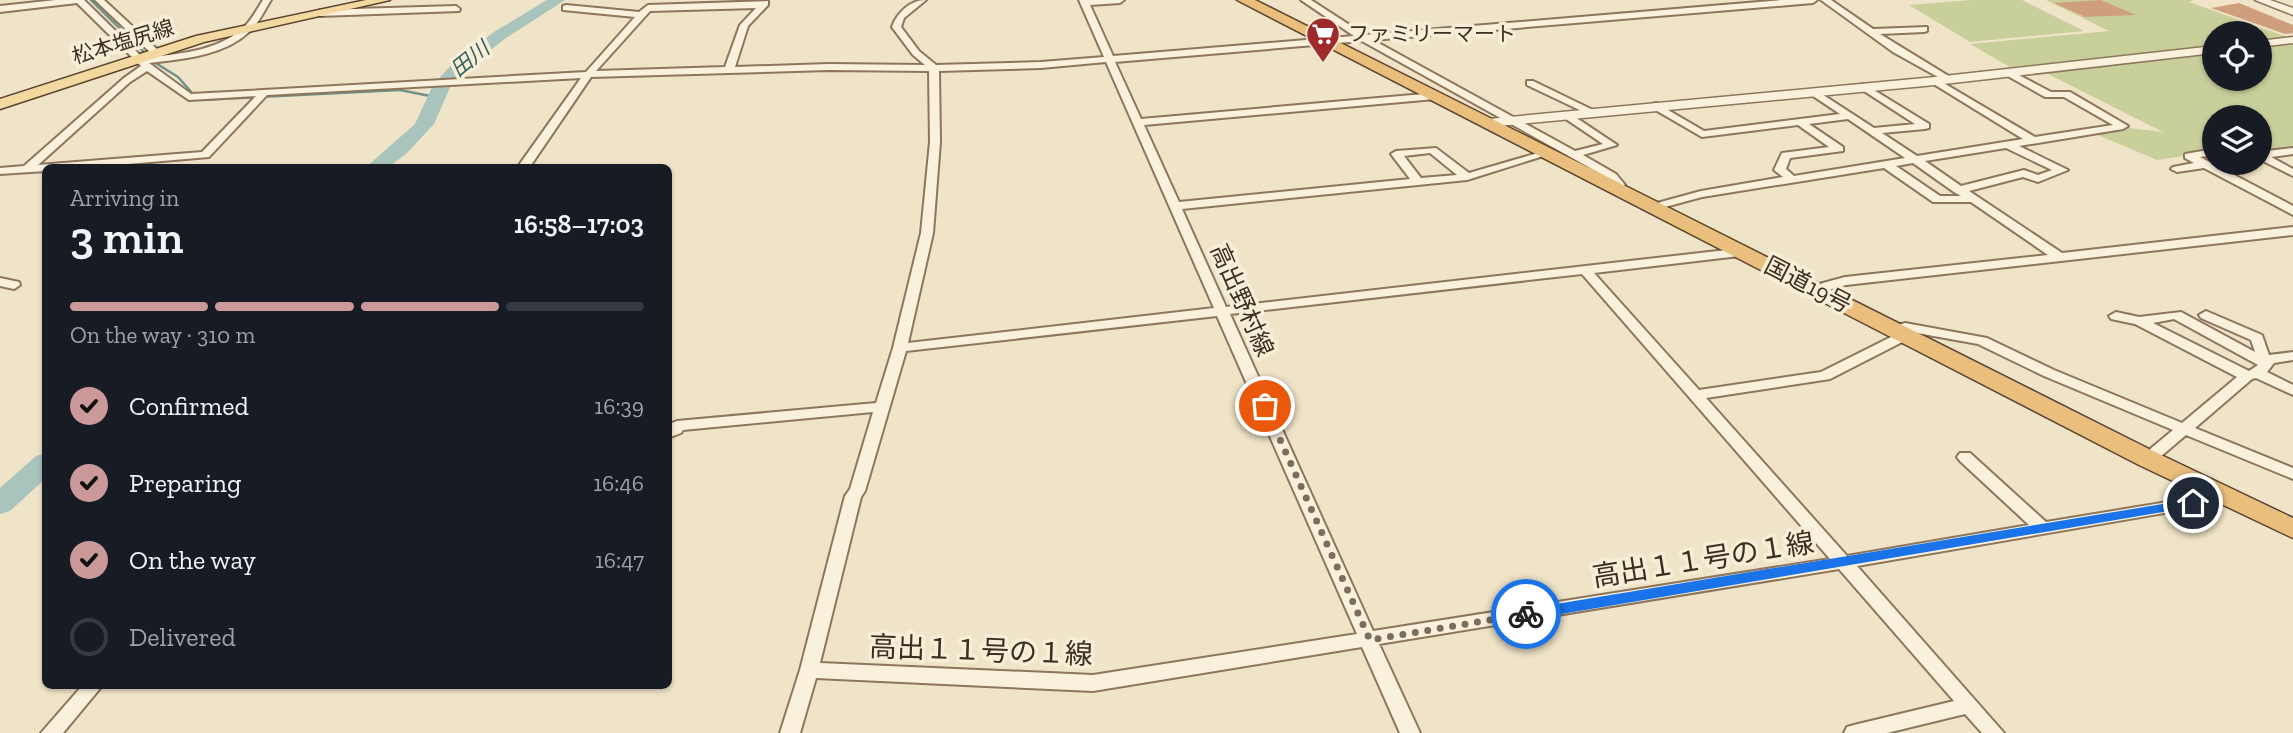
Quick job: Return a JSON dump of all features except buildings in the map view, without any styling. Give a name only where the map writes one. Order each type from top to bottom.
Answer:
[{"type":"highway","name":"国道19号","points":[[1244,0],[2148,459],[2293,528]]},
{"type":"highway","name":"国道19号","points":[[1253,0],[1324,40]]},
{"type":"main road","name":"松本塩尻線","points":[[0,104],[249,27],[384,0]]},
{"type":"street","points":[[0,9],[79,0],[148,59]]},
{"type":"street","points":[[99,0],[148,59],[185,97],[263,95],[470,80],[587,75],[864,66],[933,68],[1041,65],[1108,57],[1813,0]]},
{"type":"street","points":[[249,27],[267,0]]},
{"type":"street","points":[[419,10],[443,0]]},
{"type":"street","points":[[790,733],[809,670],[853,496],[858,491],[900,348],[929,220],[935,142],[933,68],[916,53],[896,27],[900,18],[922,0]]},
{"type":"street","points":[[1084,1],[1120,0]]},
{"type":"street","points":[[1305,0],[1360,36],[1576,154],[1618,180],[1619,185],[1615,187]]},
{"type":"street","points":[[1825,0],[1912,60],[1950,80]]},
{"type":"street","points":[[2260,0],[2293,12]]},
{"type":"street","name":"高出野村線","points":[[1084,1],[1410,733]]},
{"type":"street","points":[[729,71],[744,25],[765,3]]},
{"type":"street","points":[[526,164],[587,75],[648,8],[765,3]]},
{"type":"street","points":[[566,8],[640,15]]},
{"type":"street","points":[[320,13],[456,9]]},
{"type":"street","points":[[1873,32],[1924,29]]},
{"type":"street","points":[[2272,42],[2293,40]]},
{"type":"street","points":[[1489,123],[1950,80],[2202,50]]},
{"type":"street","points":[[27,169],[148,59]]},
{"type":"street","points":[[1654,207],[1701,194],[2123,126],[2066,94],[2049,95],[2009,73]]},
{"type":"street","points":[[1935,81],[2034,141]]},
{"type":"street","points":[[1530,83],[1592,112]]},
{"type":"street","points":[[1864,87],[1924,127],[1872,131]]},
{"type":"street","points":[[1814,92],[2060,257]]},
{"type":"street","points":[[91,164],[205,155],[263,95]]},
{"type":"street","points":[[1137,124],[1435,96]]},
{"type":"street","points":[[1656,106],[1702,134],[1849,116]]},
{"type":"street","points":[[1565,115],[1612,145],[1576,154]]},
{"type":"street","points":[[1793,180],[1780,170],[1786,155],[1839,149],[1801,123]]},
{"type":"street","points":[[1958,190],[2024,173],[2038,179],[2062,170],[2008,146]]},
{"type":"street","points":[[1418,182],[1395,154],[1432,150],[1467,177]]},
{"type":"street","points":[[2272,153],[2293,151]]},
{"type":"street","points":[[1176,206],[1467,177],[1548,153]]},
{"type":"street","points":[[2202,154],[2189,156],[2202,162]]},
{"type":"street","points":[[2272,162],[2293,173]]},
{"type":"street","points":[[1886,164],[1937,200],[1970,199]]},
{"type":"street","points":[[2177,169],[2202,166]]},
{"type":"street","points":[[0,171],[42,168]]},
{"type":"street","points":[[2226,175],[2293,211]]},
{"type":"street","points":[[1817,289],[1845,281],[2293,231]]},
{"type":"street","points":[[900,348],[1744,252]]},
{"type":"street","points":[[1585,270],[1841,563],[1994,733]]},
{"type":"street","points":[[0,282],[14,285]]},
{"type":"street","points":[[2139,321],[2176,315],[2257,371],[2293,391]]},
{"type":"street","points":[[2206,315],[2257,338],[2257,371]]},
{"type":"street","points":[[2116,316],[2139,321],[2257,371]]},
{"type":"street","points":[[1696,395],[1825,376],[1905,327],[1982,341],[2049,373],[2293,474]]},
{"type":"street","points":[[2148,459],[2183,428],[2257,371],[2293,356]]},
{"type":"street","points":[[672,432],[677,426],[881,407]]},
{"type":"street","points":[[1965,457],[2043,529]]},
{"type":"street","name":"高出１１号の１線","points":[[809,670],[1093,683],[1841,563],[2228,497]]},
{"type":"street","points":[[51,733],[90,689]]},
{"type":"street","points":[[1854,733],[1969,705]]},
{"type":"green space","points":[[1971,0],[2022,0],[2084,31],[1970,42],[1909,5]]},
{"type":"green space","points":[[2046,0],[2194,0],[2189,2],[2242,21],[2202,21],[2202,91],[2272,91],[2272,32],[2293,39],[2293,150],[2272,152],[2272,105],[2202,105],[2202,153],[2157,160],[2093,133],[2128,128],[2163,132],[2030,65],[2010,67],[1970,44],[2109,31]]},
{"type":"waterway","points":[[91,0],[154,62],[178,77],[193,94]]},
{"type":"waterway","name":"田川","points":[[380,164],[421,128],[432,111],[442,85],[460,65],[500,35],[558,0]]},
{"type":"waterway","points":[[199,100],[400,90],[435,97]]},
{"type":"waterway","name":"田川","points":[[0,504],[42,466]]},
{"type":"way so far","points":[[1265,406],[1370,640],[1526,614]]},
{"type":"place","name":"ファミリーマート","points":[[1323,64]]},
{"type":"route","points":[[1526,614],[2193,503]]}]
